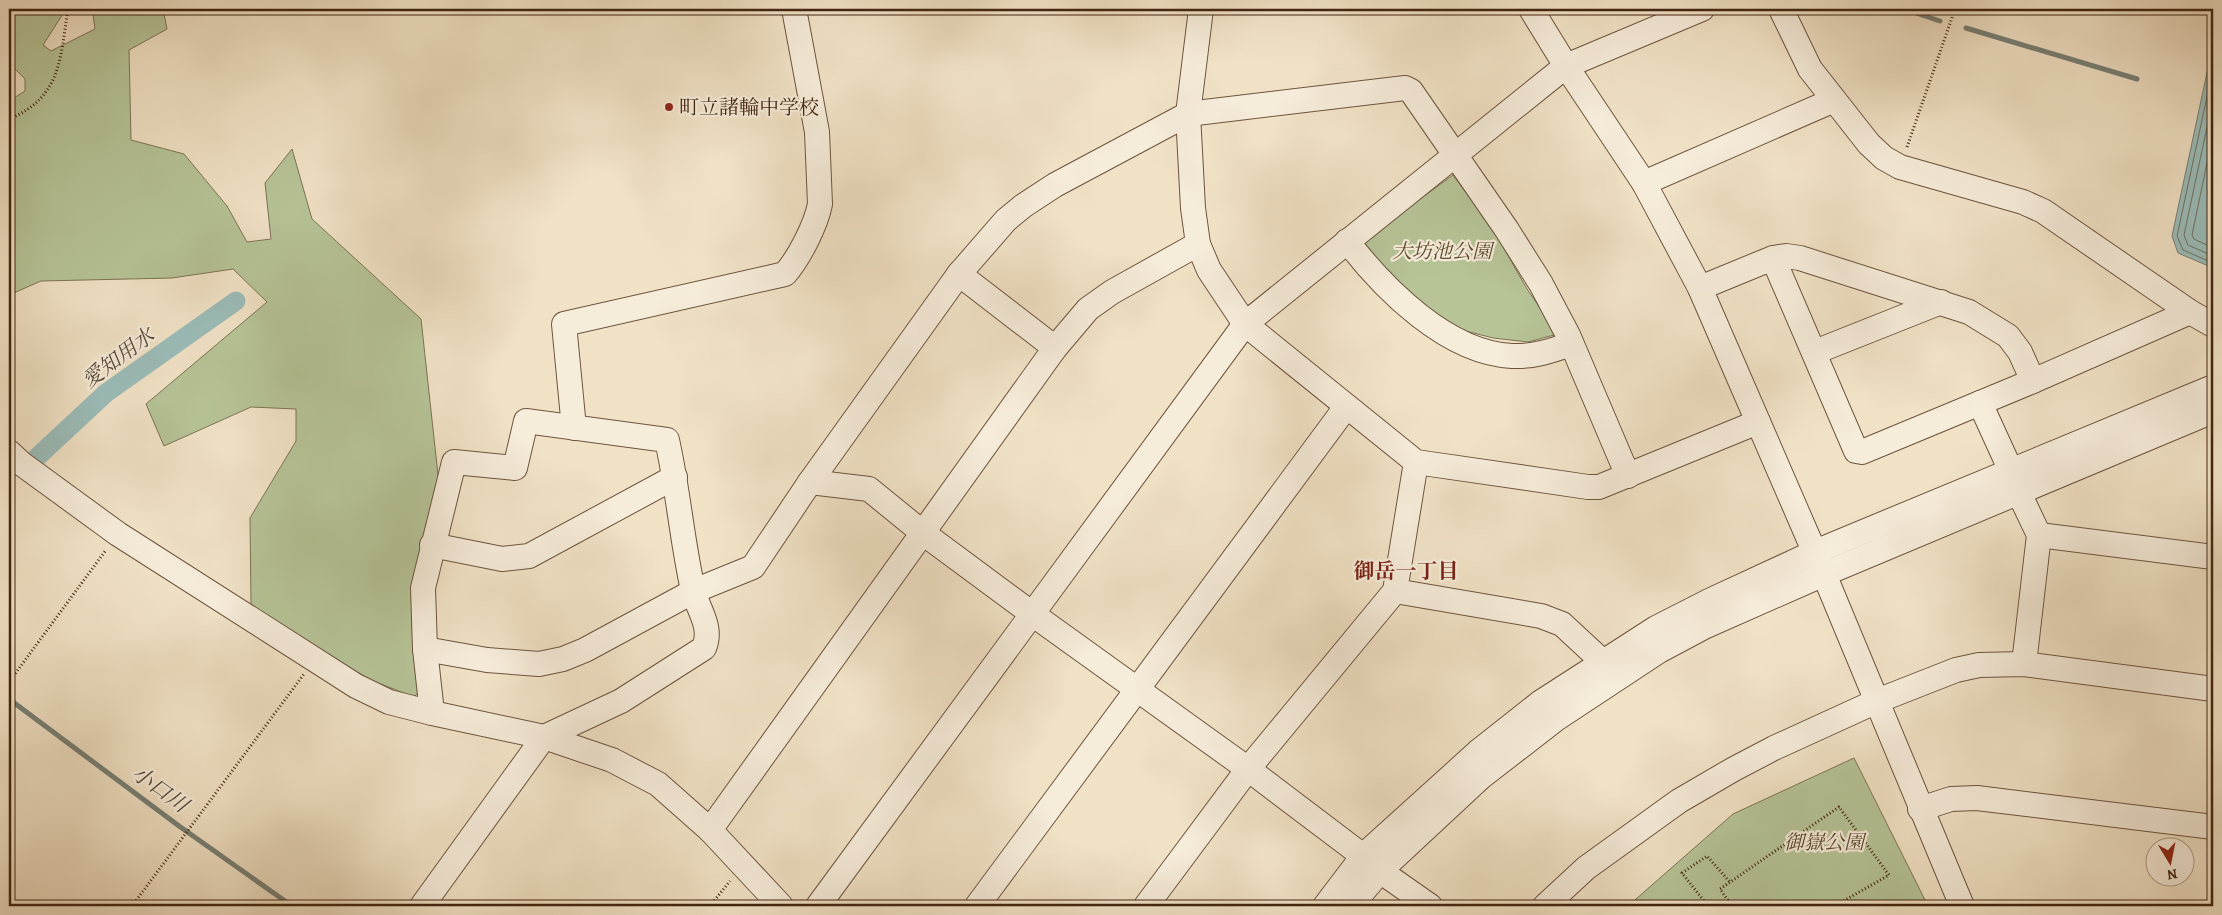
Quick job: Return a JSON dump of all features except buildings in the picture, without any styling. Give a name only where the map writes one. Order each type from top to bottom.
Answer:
[{"type":"street","points":[[574,428],[564,324],[785,274],[792,266],[818,215],[820,204],[817,132],[794,9]]},
{"type":"street","points":[[1201,9],[1188,114],[1190,191],[1198,244],[1214,279],[1245,324],[1416,462],[1588,488],[1599,487],[1758,422]]},
{"type":"street","points":[[1532,9],[1566,66],[1644,184],[1700,288],[1815,552],[1920,809],[1962,906]]},
{"type":"street","points":[[818,906],[1245,324],[1455,153],[1566,66],[1702,9]]},
{"type":"street","points":[[1781,9],[1810,69],[1869,144],[1884,158],[1900,167],[2023,202],[2043,212],[2190,312],[2213,325]]},
{"type":"street","points":[[425,649],[452,655],[539,664],[563,659],[585,650],[694,591],[753,566],[810,482],[959,274],[1006,220],[1035,198],[1188,114],[1405,88],[1411,91],[1455,153],[1541,284],[1571,344],[1628,476]]},
{"type":"street","points":[[1644,184],[1834,100]]},
{"type":"street","points":[[1347,241],[1365,265],[1416,312],[1448,336],[1468,345],[1510,356],[1544,354],[1571,344]]},
{"type":"street","points":[[710,830],[1055,348],[1088,309],[1112,292],[1198,244]]},
{"type":"street","points":[[1700,288],[1773,258],[1786,256],[1800,258],[1969,312],[2008,336],[2020,352],[2033,381]]},
{"type":"street","points":[[1773,258],[1856,451],[1862,452],[2033,381],[2190,312]]},
{"type":"street","points":[[959,274],[1055,348]]},
{"type":"street","points":[[1815,352],[1941,302]]},
{"type":"street","points":[[1325,906],[1371,864],[1479,751],[1541,702],[1656,628],[1709,601],[1815,552],[2213,387]]},
{"type":"street","points":[[1980,403],[2011,471]]},
{"type":"street","points":[[977,906],[1346,406]]},
{"type":"street","points":[[1351,906],[1371,864],[1556,719],[1612,680],[1659,651],[1706,626],[1824,574],[2213,411]]},
{"type":"street","points":[[422,906],[544,737],[621,701],[704,648],[708,638],[706,625],[694,591],[667,440],[526,421],[515,468],[454,462],[432,545],[424,588],[425,649],[432,713]]},
{"type":"street","points":[[9,452],[22,464],[118,534],[356,686],[389,702],[544,737],[612,760],[658,784],[710,830],[781,906]]},
{"type":"street","points":[[1146,906],[1248,769],[1395,591],[1416,462]]},
{"type":"street","points":[[432,545],[502,559],[529,556],[675,477]]},
{"type":"street","points":[[810,482],[869,489],[923,533],[1031,614],[1248,769],[1371,864],[1430,906]]},
{"type":"street","points":[[2019,493],[2039,535],[2024,664]]},
{"type":"street","points":[[2039,535],[2213,557]]},
{"type":"street","points":[[1395,591],[1542,616],[1562,624],[1603,662]]},
{"type":"street","points":[[1545,906],[1586,868],[1679,801],[1774,748],[1877,701],[1956,670],[1979,665],[2024,664],[2213,689]]},
{"type":"street","points":[[1920,809],[1951,799],[1978,798],[2213,826]]},
{"type":"path","points":[[9,119],[20,114],[46,93],[58,71],[68,9]]},
{"type":"path","points":[[1900,167],[1955,9]]},
{"type":"path","points":[[9,682],[118,534]]},
{"type":"path","points":[[132,906],[314,660]]},
{"type":"path","points":[[1732,906],[1720,889],[1839,807],[1889,875],[1834,906]]},
{"type":"path","points":[[1708,906],[1682,873],[1707,856],[1730,882]]},
{"type":"path","points":[[710,906],[743,865]]},
{"type":"green space","points":[[9,9],[66,9],[43,45],[51,51],[95,29],[93,14],[115,9],[163,9],[167,29],[129,50],[131,140],[184,154],[227,206],[247,242],[271,239],[265,183],[292,149],[312,219],[421,319],[439,484],[421,689],[414,697],[373,681],[325,654],[251,605],[250,518],[296,441],[296,409],[251,407],[164,446],[146,404],[267,302],[233,269],[172,278],[41,281],[9,295],[9,101],[25,91],[25,79],[9,63]]},
{"type":"green space","name":"大坊池公園","points":[[1453,175],[1493,229],[1527,289],[1558,334],[1528,342],[1493,338],[1458,329],[1420,302],[1364,254],[1361,242]]},
{"type":"green space","name":"御嶽公園","points":[[1854,758],[1928,906],[1628,906],[1733,814]]},
{"type":"water","points":[[2213,56],[2213,268],[2178,253],[2172,236],[2208,68]]},
{"type":"waterway","points":[[1904,9],[1940,21]]},
{"type":"waterway","points":[[1966,28],[2137,79]]},
{"type":"waterway","name":"愛知用水","points":[[34,460],[106,393],[236,301]]},
{"type":"waterway","name":"小口川","points":[[9,699],[179,826],[292,906]]},
{"type":"place","name":"町立諸輪中学校","points":[[669,107]]},
{"type":"district","name":"御岳一丁目","points":[[1406,571]]}]
